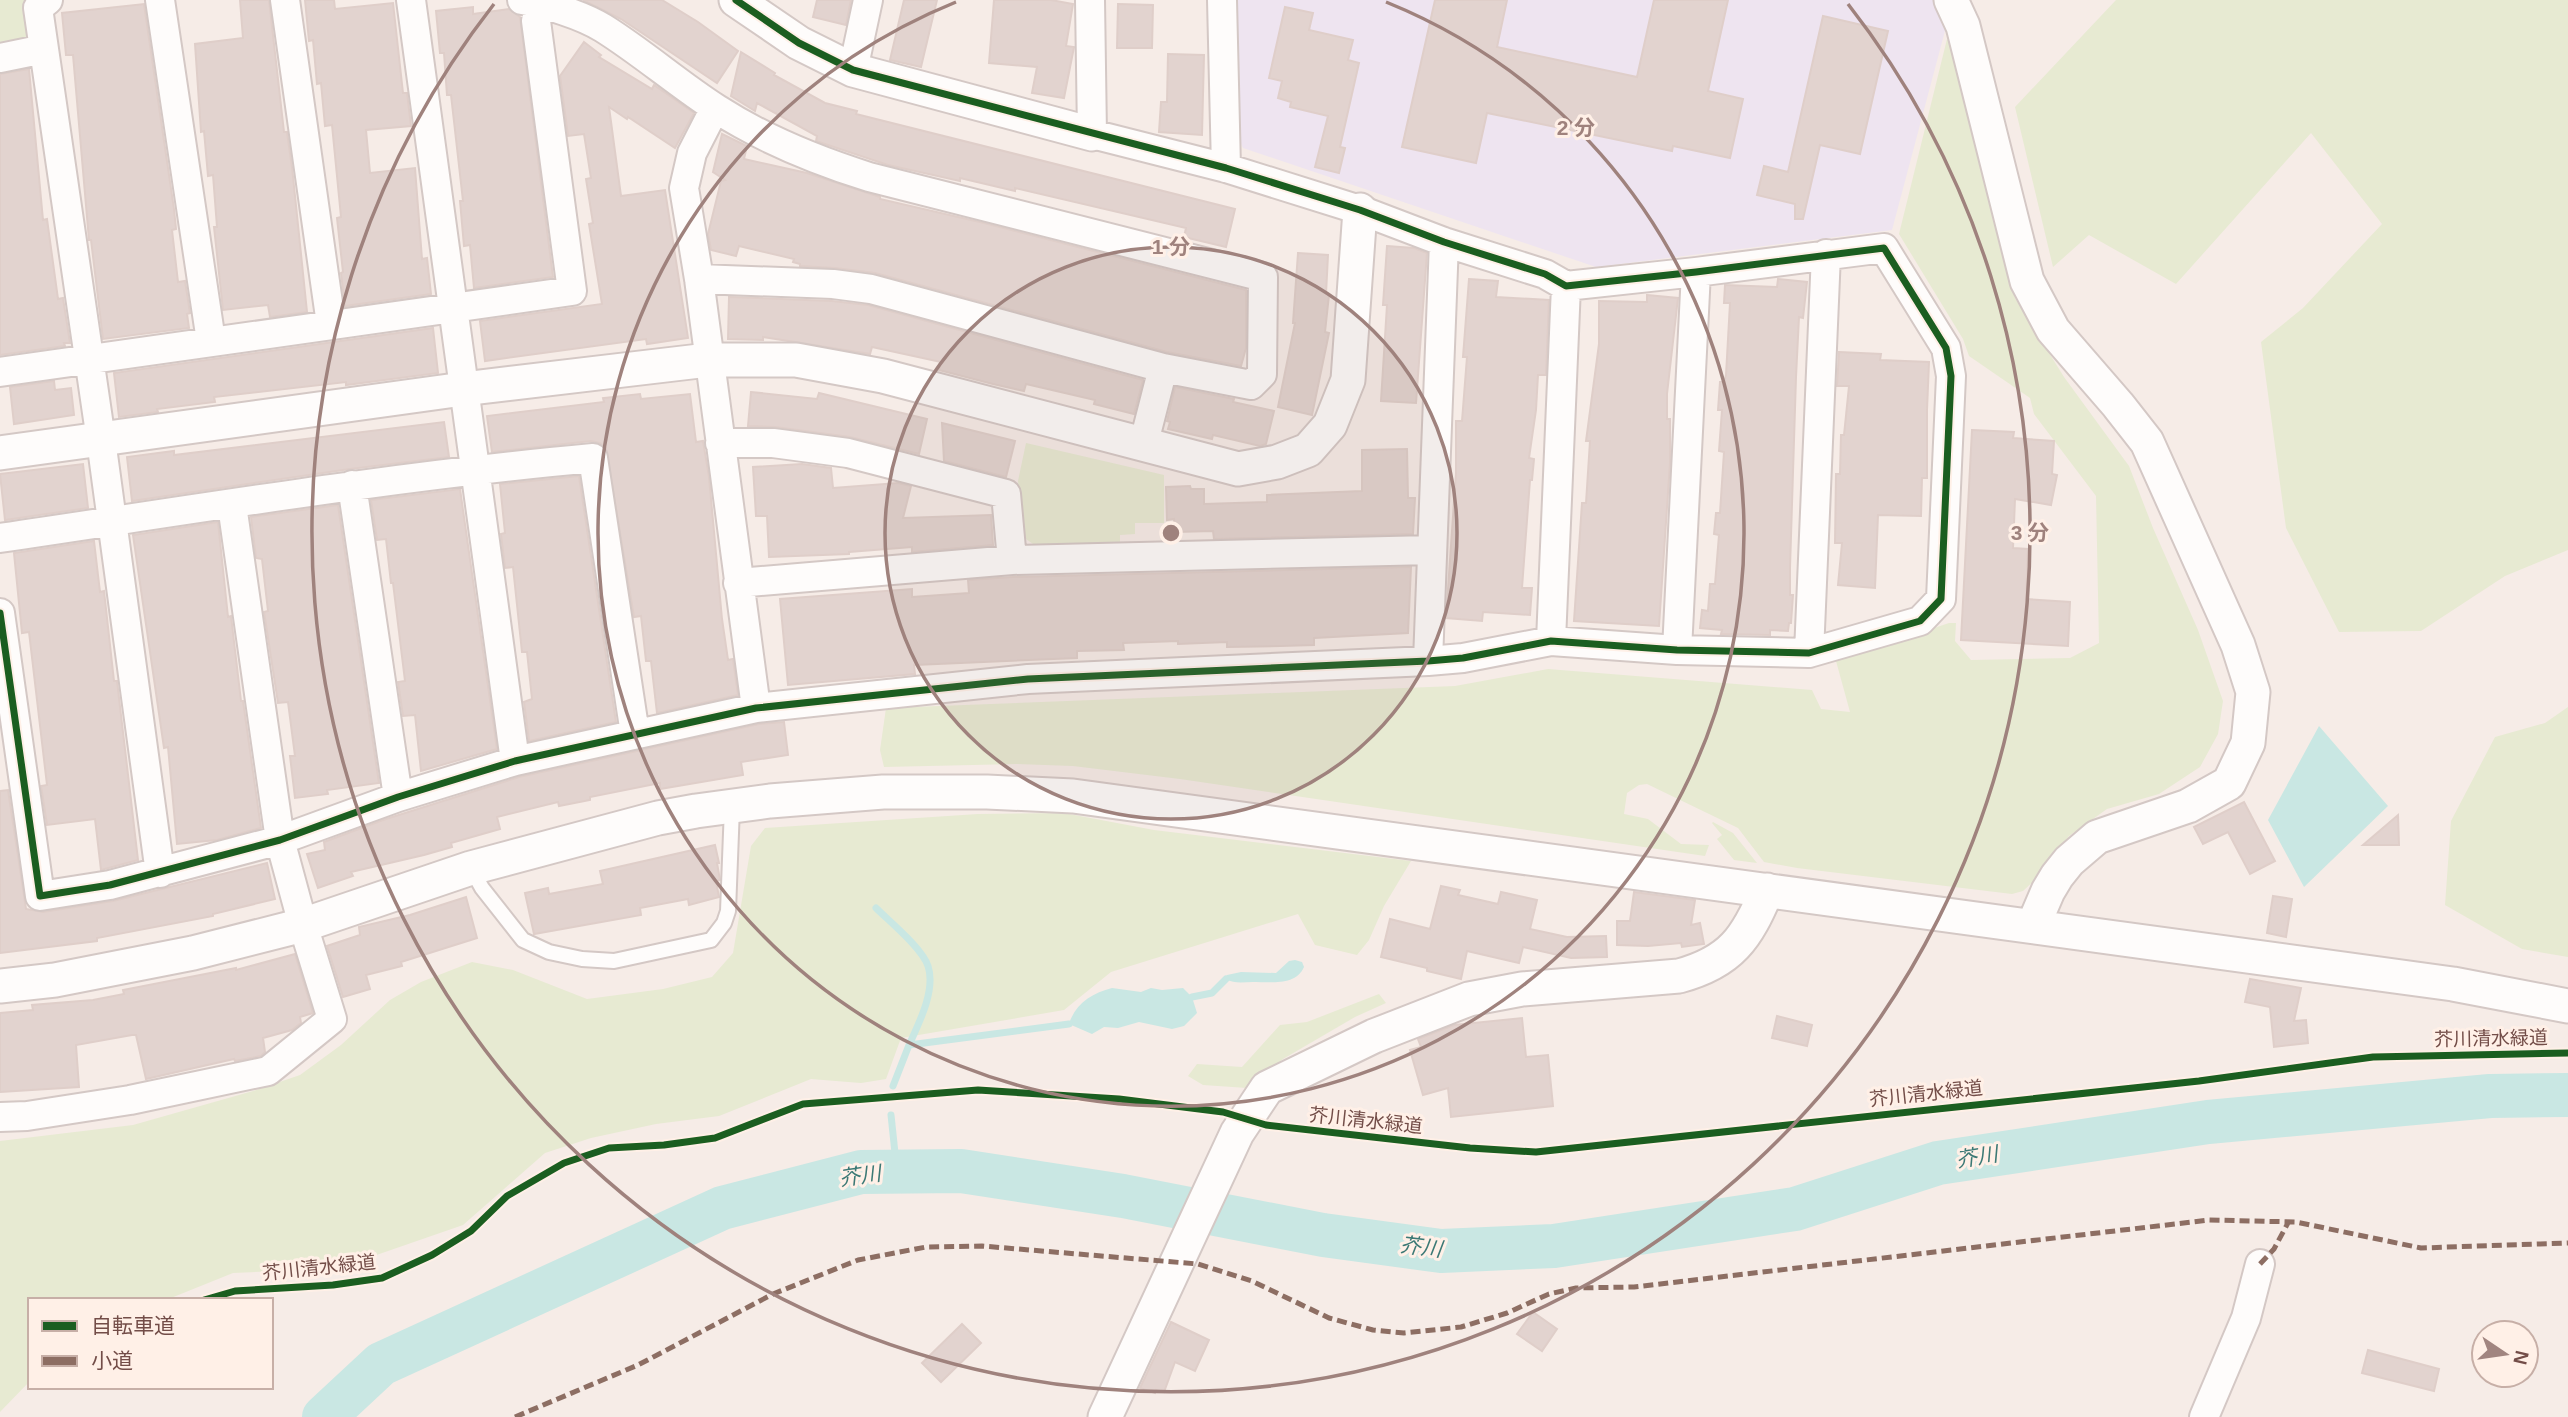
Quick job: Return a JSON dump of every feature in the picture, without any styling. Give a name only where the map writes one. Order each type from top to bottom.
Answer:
[{"type":"street","points":[[48,0],[38,8],[101,440],[159,873]]},
{"type":"street","points":[[160,0],[211,341]]},
{"type":"street","points":[[285,0],[331,324]]},
{"type":"street","points":[[411,0],[515,761]]},
{"type":"street","points":[[853,70],[868,0]]},
{"type":"street","points":[[1090,0],[1093,134]]},
{"type":"street","points":[[1222,0],[1226,167]]},
{"type":"street","points":[[1951,0],[1963,26],[2027,281],[2053,330],[2147,442],[2238,645],[2252,692],[2248,743],[2229,783],[2188,806],[2097,837],[2057,876],[2033,926]]},
{"type":"street","points":[[0,612],[40,896],[110,886],[280,840],[398,797],[515,761],[756,708],[1028,679],[1464,658],[1550,641],[1677,650],[1810,653],[1920,621],[1941,599],[1951,376],[1946,348],[1884,248],[1566,286],[1545,274],[1226,167],[853,70],[799,43],[738,1]]},
{"type":"street","points":[[0,372],[572,291],[536,21],[531,2]]},
{"type":"street","points":[[531,2],[601,27],[715,108],[765,138],[815,160],[869,177],[1263,277],[1262,374],[1251,385],[1163,368],[871,289],[833,284],[699,279]]},
{"type":"street","points":[[0,58],[44,50]]},
{"type":"street","points":[[715,108],[692,153],[684,188],[699,279],[756,708]]},
{"type":"street","points":[[0,453],[464,389],[708,360],[796,360],[883,376],[1238,469],[1277,462],[1308,450],[1330,425],[1348,380],[1360,210]]},
{"type":"street","points":[[1428,661],[1444,242]]},
{"type":"street","points":[[1810,653],[1826,254]]},
{"type":"street","points":[[1677,650],[1696,272]]},
{"type":"street","points":[[1550,641],[1566,286]]},
{"type":"street","points":[[1143,446],[1163,368]]},
{"type":"street","points":[[720,443],[773,443],[848,453],[1006,494],[1012,560]]},
{"type":"street","points":[[0,538],[476,468],[593,457],[635,734]]},
{"type":"street","points":[[352,485],[398,797]]},
{"type":"street","points":[[0,1118],[130,1100],[268,1071],[332,1018],[280,840],[232,505]]},
{"type":"street","points":[[738,583],[1012,560],[1433,550]]},
{"type":"street","points":[[0,986],[55,980],[193,953],[303,925],[471,868],[658,818],[732,806],[883,792],[987,792],[1073,796],[1768,890],[2454,984],[2568,1006]]},
{"type":"street","points":[[1104,1416],[1237,1133],[1267,1088],[1374,1036],[1469,999],[1522,989],[1679,976],[1700,970],[1721,960],[1739,942],[1756,917],[1768,890]]},
{"type":"street","points":[[2204,1417],[2246,1318],[2260,1265]]},
{"type":"lane","points":[[471,868],[482,888],[523,940],[549,952],[582,959],[614,961],[711,940],[724,923],[728,911],[732,806]]},
{"type":"shaded area","points":[[1234,0],[1937,0],[1946,27],[1892,230],[1596,267],[1243,148],[1237,136]]},
{"type":"green space","points":[[0,0],[26,0],[32,40],[0,44]]},
{"type":"green space","points":[[2116,0],[2568,0],[2568,550],[2505,576],[2421,631],[2339,632],[2286,528],[2261,342],[2303,308],[2382,224],[2311,133],[2176,284],[2089,235],[2053,267],[2015,107]]},
{"type":"green space","points":[[1947,39],[1953,47],[2015,298],[2064,377],[2129,466],[2198,630],[2223,701],[2218,734],[2200,767],[2159,794],[2107,809],[2069,836],[2036,879],[2023,891],[2012,894],[1764,862],[1738,828],[1647,784],[1639,785],[1627,793],[1624,814],[1648,819],[1681,844],[1709,845],[1705,856],[1180,779],[1073,766],[1017,764],[884,767],[880,750],[886,708],[1455,686],[1548,669],[1812,690],[1821,709],[1850,712],[1836,661],[1949,623],[1956,623],[1955,641],[1971,660],[2070,658],[2099,643],[2096,496],[2034,414],[2030,398],[1969,356],[1963,339],[1899,234]]},
{"type":"green space","points":[[1026,443],[1164,475],[1164,523],[1135,523],[1135,534],[1120,535],[1120,544],[1036,546],[1023,537],[1018,481]]},
{"type":"green space","points":[[2568,707],[2568,957],[2522,949],[2445,905],[2451,821],[2495,737],[2545,723]]},
{"type":"green space","points":[[1064,813],[1154,830],[1411,861],[1384,906],[1369,940],[1357,955],[1315,945],[1298,914],[1111,972],[1064,1010],[901,1038],[886,1079],[861,1083],[811,1079],[719,1116],[656,1124],[591,1138],[545,1153],[463,1225],[339,1268],[233,1273],[171,1298],[28,1298],[28,1383],[0,1412],[0,1141],[133,1125],[300,1075],[341,1045],[390,1000],[421,982],[472,962],[513,970],[587,999],[663,989],[712,977],[733,953],[751,846],[765,828],[978,814]]},
{"type":"green space","points":[[1713,822],[1733,833],[1757,863],[1734,860],[1717,839],[1722,835]]},
{"type":"green space","points":[[1379,994],[1386,1003],[1355,1017],[1283,1059],[1247,1088],[1203,1085],[1188,1076],[1197,1064],[1242,1067],[1280,1025],[1307,1022]]},
{"type":"water","points":[[2319,726],[2388,806],[2304,887],[2268,820]]},
{"type":"water","points":[[1289,961],[1302,962],[1304,967],[1289,980],[1232,982],[1226,979],[1227,975],[1241,972],[1276,973]]},
{"type":"water","points":[[1112,988],[1141,992],[1151,988],[1183,988],[1192,997],[1197,1013],[1184,1026],[1172,1029],[1139,1022],[1118,1028],[1104,1027],[1092,1034],[1069,1024],[1075,1011],[1085,1000]]},
{"type":"building","points":[[240,0],[269,0],[284,132],[287,132],[292,167],[307,312],[270,317],[268,305],[223,310],[214,227],[217,227],[213,175],[208,176],[204,131],[201,132],[195,44],[243,38]]},
{"type":"building","points":[[305,0],[334,0],[335,9],[393,3],[403,93],[407,93],[411,126],[366,130],[370,173],[415,168],[422,259],[427,258],[431,294],[345,306],[337,218],[341,217],[332,125],[325,126],[321,83],[317,84],[313,40],[309,41]]},
{"type":"building","points":[[583,0],[662,0],[738,51],[717,83],[621,19]]},
{"type":"building","points":[[817,0],[851,0],[846,25],[813,17]]},
{"type":"building","points":[[904,0],[937,0],[921,67],[890,60]]},
{"type":"building","points":[[994,0],[1051,0],[1073,4],[1066,46],[1074,47],[1064,98],[1032,93],[1037,67],[989,63]]},
{"type":"building","points":[[1435,0],[1507,0],[1497,47],[1637,77],[1654,0],[1728,0],[1708,91],[1743,99],[1730,158],[1673,146],[1672,151],[1487,113],[1476,163],[1402,147]]},
{"type":"building","points":[[144,4],[174,209],[176,229],[172,230],[178,282],[185,281],[190,313],[187,314],[189,328],[103,339],[89,240],[73,55],[66,55],[62,13]]},
{"type":"building","points":[[1118,4],[1153,5],[1152,48],[1117,48]]},
{"type":"building","points":[[473,7],[473,14],[509,9],[520,17],[553,277],[474,288],[470,245],[464,246],[460,201],[463,201],[451,95],[447,95],[444,53],[440,53],[436,11]]},
{"type":"building","points":[[1285,7],[1313,13],[1309,30],[1353,40],[1348,60],[1359,63],[1340,147],[1345,148],[1339,173],[1315,167],[1328,116],[1290,107],[1291,102],[1278,98],[1282,81],[1269,78]]},
{"type":"building","points":[[1823,16],[1888,31],[1860,154],[1820,145],[1803,219],[1795,219],[1795,204],[1757,195],[1764,166],[1788,172]]},
{"type":"building","points":[[584,42],[601,55],[599,57],[652,89],[654,85],[694,113],[675,148],[609,107],[621,196],[665,190],[688,338],[647,344],[646,339],[485,361],[480,321],[602,304],[589,224],[593,223],[586,179],[591,178],[584,134],[568,136],[560,76]]},
{"type":"building","points":[[741,52],[775,73],[774,75],[825,103],[857,111],[856,114],[1235,209],[1226,247],[1184,237],[1186,228],[1015,188],[1015,191],[888,165],[816,141],[817,136],[757,103],[755,111],[731,96]]},
{"type":"building","points":[[1168,54],[1204,55],[1202,135],[1159,132],[1161,102],[1167,102]]},
{"type":"building","points":[[29,69],[43,220],[47,219],[58,299],[63,298],[70,343],[64,343],[65,346],[0,355],[0,74]]},
{"type":"building","points":[[722,134],[747,146],[744,159],[807,173],[880,199],[1246,290],[1246,348],[1241,366],[1167,352],[875,273],[800,266],[793,262],[794,259],[739,246],[736,256],[711,250],[708,234],[721,181],[725,180],[713,172]]},
{"type":"building","points":[[1387,246],[1414,248],[1427,253],[1416,403],[1381,401],[1387,305],[1383,305]]},
{"type":"building","points":[[1298,253],[1328,255],[1326,294],[1329,295],[1325,332],[1329,333],[1312,415],[1278,407],[1295,323]]},
{"type":"building","points":[[1469,279],[1498,281],[1496,297],[1549,300],[1546,375],[1538,375],[1529,458],[1534,459],[1522,588],[1532,588],[1530,615],[1483,612],[1482,621],[1446,618],[1456,473],[1456,421],[1462,421],[1467,357],[1463,357]]},
{"type":"building","points":[[1778,279],[1807,282],[1803,318],[1799,317],[1796,377],[1790,568],[1790,595],[1793,595],[1791,623],[1788,631],[1770,630],[1770,635],[1721,634],[1722,630],[1700,628],[1702,610],[1708,611],[1710,584],[1715,584],[1719,535],[1714,534],[1716,513],[1720,513],[1724,452],[1719,451],[1722,410],[1718,410],[1720,382],[1724,382],[1726,375],[1730,303],[1724,303],[1725,285],[1777,287]]},
{"type":"building","points":[[1647,295],[1678,298],[1667,394],[1670,463],[1659,626],[1574,621],[1582,503],[1586,503],[1590,441],[1586,441],[1599,344],[1599,301],[1647,302]]},
{"type":"building","points":[[729,297],[868,305],[1143,380],[1134,414],[1094,404],[1095,400],[1026,384],[1024,391],[993,384],[939,370],[941,362],[872,347],[870,354],[763,337],[763,340],[728,339]]},
{"type":"building","points":[[433,328],[438,373],[346,385],[346,382],[214,397],[215,402],[119,417],[114,373]]},
{"type":"building","points":[[1839,352],[1881,354],[1880,360],[1929,362],[1927,478],[1922,478],[1921,516],[1878,515],[1875,588],[1838,585],[1842,543],[1835,543],[1836,474],[1840,474],[1841,435],[1844,435],[1849,386],[1837,386]]},
{"type":"building","points":[[54,381],[55,390],[71,388],[74,415],[14,424],[10,387]]},
{"type":"building","points":[[1175,387],[1234,399],[1233,402],[1274,411],[1266,444],[1260,446],[1213,435],[1212,439],[1168,429],[1170,422],[1167,421]]},
{"type":"building","points":[[751,392],[817,399],[819,393],[927,419],[919,454],[850,437],[748,426]]},
{"type":"building","points":[[640,394],[641,399],[690,394],[696,442],[703,441],[709,477],[722,619],[728,660],[733,659],[738,695],[657,713],[651,661],[646,661],[641,616],[634,617],[606,448],[591,441],[492,452],[487,416],[604,402],[603,398]]},
{"type":"building","points":[[444,422],[449,457],[132,501],[127,457],[174,451],[174,455]]},
{"type":"building","points":[[942,423],[1015,441],[1006,477],[944,461]]},
{"type":"building","points":[[1972,430],[2014,432],[2013,438],[2054,441],[2052,474],[2057,475],[2051,505],[2015,499],[2013,548],[2028,549],[2026,599],[2070,602],[2068,646],[1961,640]]},
{"type":"building","points":[[1407,449],[1408,498],[1415,498],[1413,534],[1214,539],[1213,531],[1175,532],[1174,519],[1167,520],[1166,487],[1190,486],[1191,489],[1204,489],[1204,504],[1267,502],[1267,495],[1362,491],[1362,450]]},
{"type":"building","points":[[83,464],[88,508],[5,520],[0,474]]},
{"type":"building","points":[[802,464],[831,468],[833,488],[898,483],[911,486],[903,518],[991,515],[993,545],[912,552],[912,547],[849,554],[769,557],[767,516],[756,516],[753,467]]},
{"type":"building","points":[[579,476],[616,722],[529,741],[524,702],[532,699],[527,652],[522,652],[513,567],[505,568],[500,484]]},
{"type":"building","points":[[460,489],[497,749],[421,771],[415,715],[403,716],[398,682],[405,681],[393,583],[386,539],[377,540],[371,500]]},
{"type":"building","points":[[338,505],[379,783],[327,790],[328,794],[295,798],[290,756],[295,756],[288,702],[278,703],[264,612],[268,611],[262,559],[256,558],[251,517]]},
{"type":"building","points":[[218,522],[228,617],[231,616],[261,828],[217,840],[177,844],[168,747],[164,748],[133,535]]},
{"type":"building","points":[[94,541],[100,592],[104,591],[114,681],[117,681],[138,860],[101,870],[95,819],[47,825],[41,786],[47,785],[29,632],[22,633],[14,553]]},
{"type":"building","points":[[1411,567],[1408,633],[1314,638],[1314,645],[1227,647],[1227,642],[1123,643],[1124,650],[1077,651],[1077,658],[914,665],[915,674],[788,685],[780,599],[912,589],[912,597],[969,593],[968,580],[1013,577]]},
{"type":"building","points":[[784,722],[788,755],[741,762],[743,775],[660,789],[660,783],[590,797],[590,800],[559,806],[558,802],[497,817],[500,829],[451,843],[452,847],[351,872],[353,876],[318,888],[307,854],[325,850],[324,842],[383,820],[519,777],[759,724]]},
{"type":"building","points":[[8,790],[26,909],[43,912],[113,901],[267,863],[275,899],[213,916],[97,938],[97,941],[0,953],[0,791]]},
{"type":"building","points":[[2244,802],[2275,861],[2250,874],[2228,832],[2203,844],[2194,827]]},
{"type":"building","points":[[2398,815],[2399,845],[2363,845]]},
{"type":"building","points":[[715,845],[719,863],[720,880],[716,881],[719,897],[689,905],[688,899],[640,908],[641,915],[534,934],[525,893],[548,888],[549,894],[603,884],[600,871]]},
{"type":"building","points":[[1441,886],[1460,890],[1458,895],[1498,904],[1501,892],[1537,900],[1530,929],[1567,937],[1606,936],[1607,957],[1571,958],[1523,947],[1519,963],[1467,951],[1461,979],[1381,957],[1390,919],[1430,929]]},
{"type":"building","points":[[1634,892],[1695,900],[1691,925],[1700,923],[1704,944],[1682,947],[1681,943],[1617,945],[1617,921],[1630,921]]},
{"type":"building","points":[[2273,896],[2292,899],[2286,937],[2267,933]]},
{"type":"building","points":[[466,897],[477,938],[401,962],[402,966],[366,975],[370,989],[343,997],[327,946],[360,935],[359,927],[410,915]]},
{"type":"building","points":[[295,954],[313,1013],[300,1017],[301,1023],[292,1030],[263,1038],[265,1052],[261,1056],[234,1059],[146,1079],[136,1035],[132,1035],[76,1045],[79,1087],[0,1092],[0,1013],[33,1010],[32,1005],[93,1000],[124,994],[123,990],[236,970]]},
{"type":"building","points":[[2250,979],[2301,988],[2294,1021],[2306,1020],[2308,1043],[2274,1047],[2270,1007],[2245,1002]]},
{"type":"building","points":[[1777,1016],[1812,1025],[1807,1046],[1772,1038]]},
{"type":"building","points":[[1522,1018],[1526,1057],[1548,1055],[1553,1106],[1451,1117],[1448,1088],[1423,1095],[1410,1050],[1421,1047],[1418,1039],[1454,1025]]},
{"type":"building","points":[[1533,1312],[1557,1329],[1542,1351],[1517,1334]]},
{"type":"building","points":[[1171,1322],[1209,1340],[1195,1371],[1175,1362],[1164,1392],[1156,1390],[1155,1393],[1140,1388]]},
{"type":"building","points":[[962,1324],[981,1343],[941,1382],[922,1363]]},
{"type":"building","points":[[2368,1350],[2439,1369],[2434,1391],[2362,1373]]},
{"type":"waterway","points":[[876,908],[913,943],[928,966],[928,996],[909,1045]]},
{"type":"waterway","points":[[1192,997],[1212,993],[1226,979]]},
{"type":"waterway","points":[[893,1086],[909,1045],[1069,1024]]},
{"type":"waterway","name":"芥川","points":[[324,1417],[381,1364],[722,1208],[861,1172],[961,1171],[1123,1196],[1323,1235],[1441,1251],[1554,1246],[1795,1209],[1938,1163],[2208,1122],[2490,1096],[2568,1095]]},
{"type":"waterway","points":[[891,1115],[897,1172]]},
{"type":"marked path","points":[[515,1417],[638,1365],[773,1294],[858,1260],[926,1247],[982,1246],[1198,1264],[1252,1281],[1329,1318],[1373,1330],[1404,1333],[1461,1327],[1507,1313],[1549,1294],[1576,1288],[1634,1287],[2209,1220],[2296,1222],[2421,1248],[2568,1243]]},
{"type":"marked path","points":[[2260,1264],[2274,1249],[2289,1221]]},
{"type":"cycle path","points":[[0,613],[40,896],[110,885],[280,840],[398,797],[515,761],[756,708],[1028,679],[1428,661],[1463,658],[1551,641],[1677,650],[1809,653],[1920,621],[1941,599],[1951,376],[1946,348],[1884,248],[1566,286],[1545,274],[1444,242],[1360,210],[1226,168],[853,70],[799,43],[736,0]]},
{"type":"cycle path","name":"芥川清水緑道","points":[[211,1298],[235,1291],[333,1285],[382,1278],[432,1255],[471,1231],[507,1196],[564,1163],[609,1148],[664,1145],[715,1138],[803,1104],[978,1090],[1119,1099],[1223,1112],[1266,1125],[1470,1148],[1536,1152],[2199,1081],[2373,1057],[2568,1053]]}]
